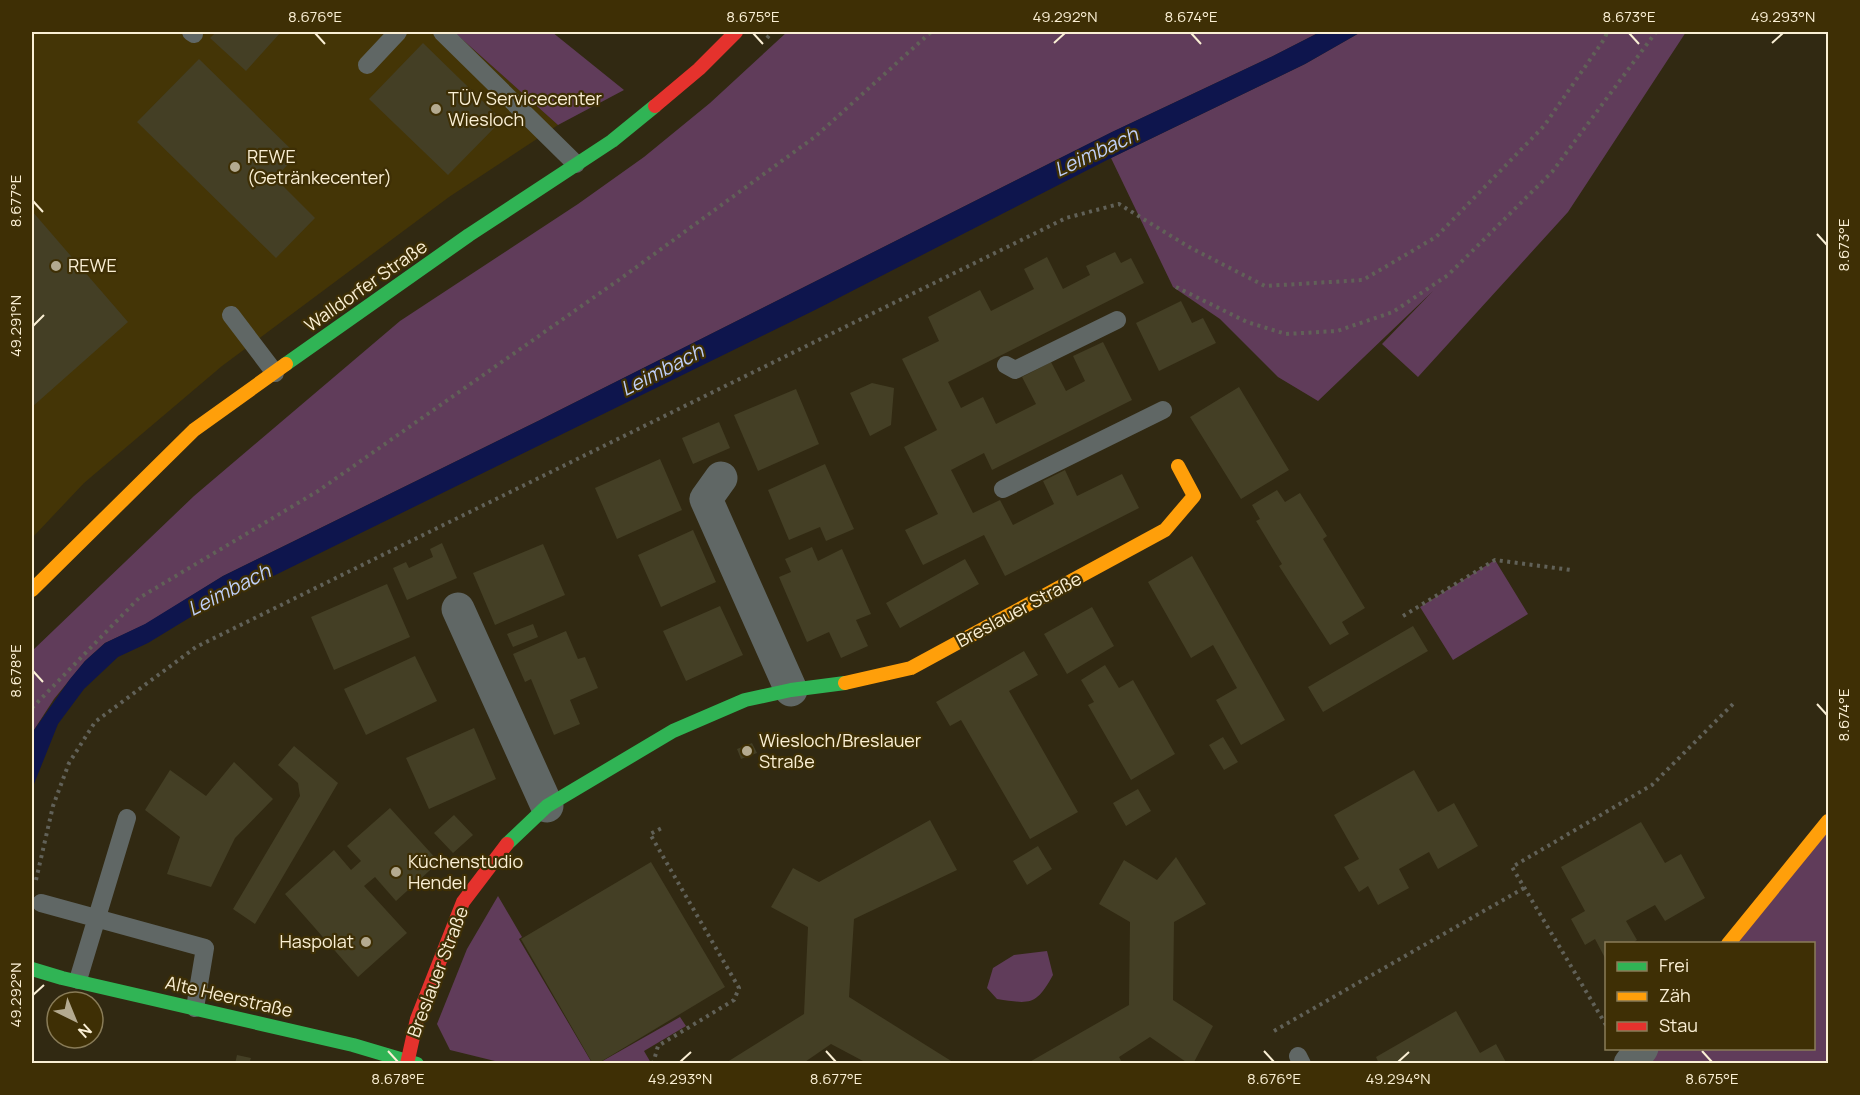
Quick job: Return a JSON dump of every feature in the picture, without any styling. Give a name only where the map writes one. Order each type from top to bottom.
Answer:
[{"type":"street","name":"Walldorfer Straße","points":[[32,590],[194,430],[469,235],[612,141],[699,69],[736,32]]},
{"type":"street","name":"Breslauer Straße","points":[[411,1062],[417,1018],[463,902],[507,844],[547,806],[673,731],[745,700],[790,690],[855,682],[911,668],[1165,530],[1194,496],[1178,466]]},
{"type":"street","points":[[721,478],[706,499],[790,690]]},
{"type":"street","points":[[458,609],[547,806]]},
{"type":"street","points":[[1730,942],[1828,821]]},
{"type":"street","name":"Alte Heerstraße","points":[[32,969],[62,978],[353,1045],[411,1062]]},
{"type":"street","points":[[1630,1064],[1640,1050]]},
{"type":"lane","points":[[367,65],[398,32]]},
{"type":"lane","points":[[442,32],[576,164]]},
{"type":"lane","points":[[231,315],[275,372]]},
{"type":"lane","points":[[1006,365],[1015,370],[1117,320]]},
{"type":"lane","points":[[1003,489],[1162,410]]},
{"type":"lane","points":[[78,980],[127,818]]},
{"type":"lane","points":[[41,903],[205,948],[195,1008]]},
{"type":"path","points":[[32,708],[139,598],[318,491],[620,279],[816,136],[931,32]]},
{"type":"path","points":[[41,903],[33,891],[53,806],[69,762],[94,722],[195,647],[1066,218],[1119,204],[1189,248],[1265,286],[1364,280],[1436,237],[1544,126],[1607,32]]},
{"type":"path","points":[[1176,287],[1247,322],[1286,334],[1336,331],[1393,312],[1448,275],[1552,172],[1656,32]]},
{"type":"path","points":[[1403,616],[1495,560],[1571,570]]},
{"type":"path","points":[[1605,1023],[1512,867],[1652,785],[1733,704]]},
{"type":"path","points":[[653,1064],[658,1046],[734,1000],[740,988],[650,834],[664,827]]},
{"type":"path","points":[[1274,1031],[1524,888]]},
{"type":"shaded area","points":[[32,32],[454,32],[558,125],[449,197],[222,366],[84,483],[32,538]]},
{"type":"shaded area","points":[[454,32],[552,32],[624,90],[558,125]]},
{"type":"shaded area","points":[[787,32],[1320,32],[1112,132],[538,421],[223,576],[146,624],[105,643],[85,661],[54,699],[32,733],[32,651],[194,496],[400,321],[578,204],[644,157],[710,103]]},
{"type":"shaded area","points":[[1361,32],[1686,32],[1568,212],[1418,377],[1382,344],[1433,291],[1318,401],[1278,377],[1220,319],[1173,287],[1111,158],[1305,64]]},
{"type":"shaded area","points":[[1495,560],[1528,614],[1453,660],[1420,607]]},
{"type":"shaded area","points":[[1828,829],[1828,1063],[1639,1064],[1650,1050],[1815,1050],[1815,942],[1737,942]]},
{"type":"shaded area","points":[[498,896],[522,937],[519,939],[592,1063],[503,1063],[450,1050],[437,1024],[467,949]]},
{"type":"shaded area","points":[[1047,951],[1053,975],[1037,998],[1025,1002],[997,999],[987,988],[993,968],[1014,955]]},
{"type":"shaded area","points":[[680,1017],[686,1026],[644,1051],[651,1063],[599,1063]]},
{"type":"water","name":"Leimbach","points":[[1320,32],[1361,32],[1305,64],[1111,158],[817,309],[194,615],[148,643],[118,657],[84,689],[58,724],[32,789],[32,733],[70,679],[105,643],[145,624],[223,576],[538,421],[1112,132]]},
{"type":"building","points":[[216,32],[281,32],[246,71],[210,38]]},
{"type":"building","name":"TÜV Servicecenter Wiesloch","points":[[423,43],[502,120],[448,175],[369,99]]},
{"type":"building","name":"REWE (Getränkecenter)","points":[[199,59],[297,155],[275,178],[315,218],[276,258],[137,122]]},
{"type":"building","name":"REWE","points":[[32,211],[128,322],[32,407]]},
{"type":"building","points":[[1115,252],[1121,263],[1131,258],[1144,283],[948,382],[961,408],[983,397],[996,424],[1036,404],[1022,377],[1051,362],[1066,391],[1085,381],[1073,356],[1103,342],[1132,400],[992,470],[984,453],[951,470],[973,513],[1000,500],[1013,525],[1054,504],[1043,481],[1065,470],[1077,496],[1122,474],[1139,508],[1005,576],[984,535],[923,565],[905,530],[938,514],[904,447],[937,430],[902,359],[939,341],[928,317],[980,290],[991,311],[1034,289],[1024,269],[1047,257],[1063,289],[1090,275],[1086,266]]},
{"type":"building","points":[[1181,301],[1192,323],[1203,318],[1216,343],[1159,371],[1136,323]]},
{"type":"building","points":[[872,383],[894,388],[891,425],[870,436],[850,393]]},
{"type":"building","points":[[1239,387],[1289,470],[1241,499],[1190,417]]},
{"type":"building","points":[[796,389],[819,444],[758,471],[734,415]]},
{"type":"building","points":[[719,422],[730,448],[693,464],[682,438]]},
{"type":"building","points":[[660,459],[682,510],[617,539],[595,488]]},
{"type":"building","points":[[825,464],[854,529],[826,541],[820,527],[789,540],[768,490]]},
{"type":"building","points":[[1277,490],[1285,502],[1300,493],[1327,536],[1323,539],[1365,608],[1342,622],[1349,634],[1330,645],[1279,566],[1282,564],[1256,521],[1260,519],[1252,505]]},
{"type":"building","points":[[693,530],[716,582],[661,607],[638,555]]},
{"type":"building","points":[[442,543],[457,578],[407,600],[393,568],[406,562],[409,568],[433,557],[430,549]]},
{"type":"building","points":[[543,544],[565,595],[495,625],[473,573]]},
{"type":"building","points":[[812,547],[818,561],[842,549],[871,614],[856,620],[868,646],[841,658],[829,632],[807,642],[779,577],[791,572],[785,559]]},
{"type":"building","points":[[1192,556],[1285,720],[1241,745],[1216,700],[1237,688],[1213,645],[1191,658],[1148,582]]},
{"type":"building","points":[[965,559],[979,584],[900,628],[886,603]]},
{"type":"building","points":[[387,584],[410,637],[334,670],[311,617]]},
{"type":"building","points":[[720,606],[743,655],[686,681],[663,631]]},
{"type":"building","points":[[1092,607],[1114,646],[1067,674],[1044,634]]},
{"type":"building","points":[[533,624],[538,637],[513,647],[507,634]]},
{"type":"building","points":[[1413,626],[1428,651],[1323,712],[1308,687]]},
{"type":"building","points":[[566,631],[578,659],[585,657],[598,688],[570,700],[580,724],[554,735],[531,679],[525,682],[513,654]]},
{"type":"building","points":[[1024,651],[1038,675],[1009,691],[1078,812],[1030,839],[961,720],[950,726],[936,702]]},
{"type":"building","points":[[415,656],[437,701],[366,735],[344,689]]},
{"type":"building","points":[[1105,665],[1119,688],[1133,680],[1175,754],[1131,780],[1088,705],[1094,702],[1081,680]]},
{"type":"building","points":[[474,728],[496,779],[429,809],[406,758]]},
{"type":"building","points":[[1223,737],[1238,762],[1224,770],[1209,745]]},
{"type":"building","name":"Wiesloch/Breslauer Straße","points":[[752,743],[757,753],[741,759],[737,749]]},
{"type":"building","points":[[294,746],[338,783],[255,924],[233,909],[300,796],[298,783],[278,765]]},
{"type":"building","points":[[234,762],[273,799],[235,838],[211,887],[167,874],[180,837],[145,810],[170,770],[206,796]]},
{"type":"building","points":[[1414,770],[1438,812],[1454,803],[1478,846],[1438,869],[1429,852],[1399,869],[1409,888],[1378,905],[1368,886],[1359,892],[1344,867],[1359,859],[1334,815]]},
{"type":"building","points":[[1138,789],[1151,811],[1126,826],[1113,803]]},
{"type":"building","points":[[390,808],[439,862],[396,901],[375,877],[364,886],[407,933],[358,977],[285,894],[334,850],[351,870],[361,861],[347,846]]},
{"type":"building","points":[[454,815],[473,835],[453,853],[434,833]]},
{"type":"building","points":[[930,820],[957,870],[854,919],[849,997],[956,1064],[861,1064],[863,1061],[831,1044],[802,1064],[724,1064],[804,1014],[808,927],[771,907],[793,868],[819,882]]},
{"type":"building","points":[[1641,822],[1665,863],[1681,854],[1705,898],[1665,921],[1655,905],[1626,921],[1637,940],[1634,942],[1605,942],[1605,958],[1595,939],[1585,945],[1571,919],[1585,911],[1561,867]]},
{"type":"building","points":[[1038,846],[1052,869],[1027,885],[1013,861]]},
{"type":"building","points":[[1176,857],[1206,904],[1174,922],[1173,1000],[1213,1026],[1193,1064],[1189,1064],[1150,1037],[1119,1057],[1123,1064],[1026,1064],[1129,1005],[1130,922],[1099,904],[1124,860],[1157,880]]},
{"type":"building","points":[[651,862],[725,987],[597,1064],[593,1064],[521,939]]},
{"type":"building","points":[[1456,1011],[1480,1053],[1496,1044],[1507,1064],[1379,1064],[1376,1057]]},
{"type":"building","points":[[237,1055],[251,1058],[249,1064],[235,1064]]},
{"type":"traffic: fast","points":[[286,364],[469,235],[612,141],[655,106]]},
{"type":"traffic: fast","points":[[507,844],[547,806],[673,731],[745,700],[791,690],[845,683]]},
{"type":"traffic: fast","points":[[32,969],[62,978],[353,1045],[417,1064]]},
{"type":"traffic: slow","points":[[32,590],[194,430],[286,364]]},
{"type":"traffic: slow","points":[[845,683],[911,668],[1165,530],[1194,496],[1178,466]]},
{"type":"traffic: slow","points":[[1730,942],[1828,821]]},
{"type":"traffic: jam","points":[[655,106],[699,69],[736,32]]},
{"type":"traffic: jam","points":[[407,1064],[417,1019],[463,902],[507,844]]},
{"type":"place","name":"TÜV Servicecenter Wiesloch","points":[[436,109]]},
{"type":"place","name":"REWE (Getränkecenter)","points":[[235,167]]},
{"type":"place","name":"REWE","points":[[56,266]]},
{"type":"place","name":"Wiesloch/Breslauer Straße","points":[[747,751]]},
{"type":"place","name":"Küchenstudio Hendel","points":[[396,872]]},
{"type":"place","name":"Haspolat","points":[[366,942]]}]
